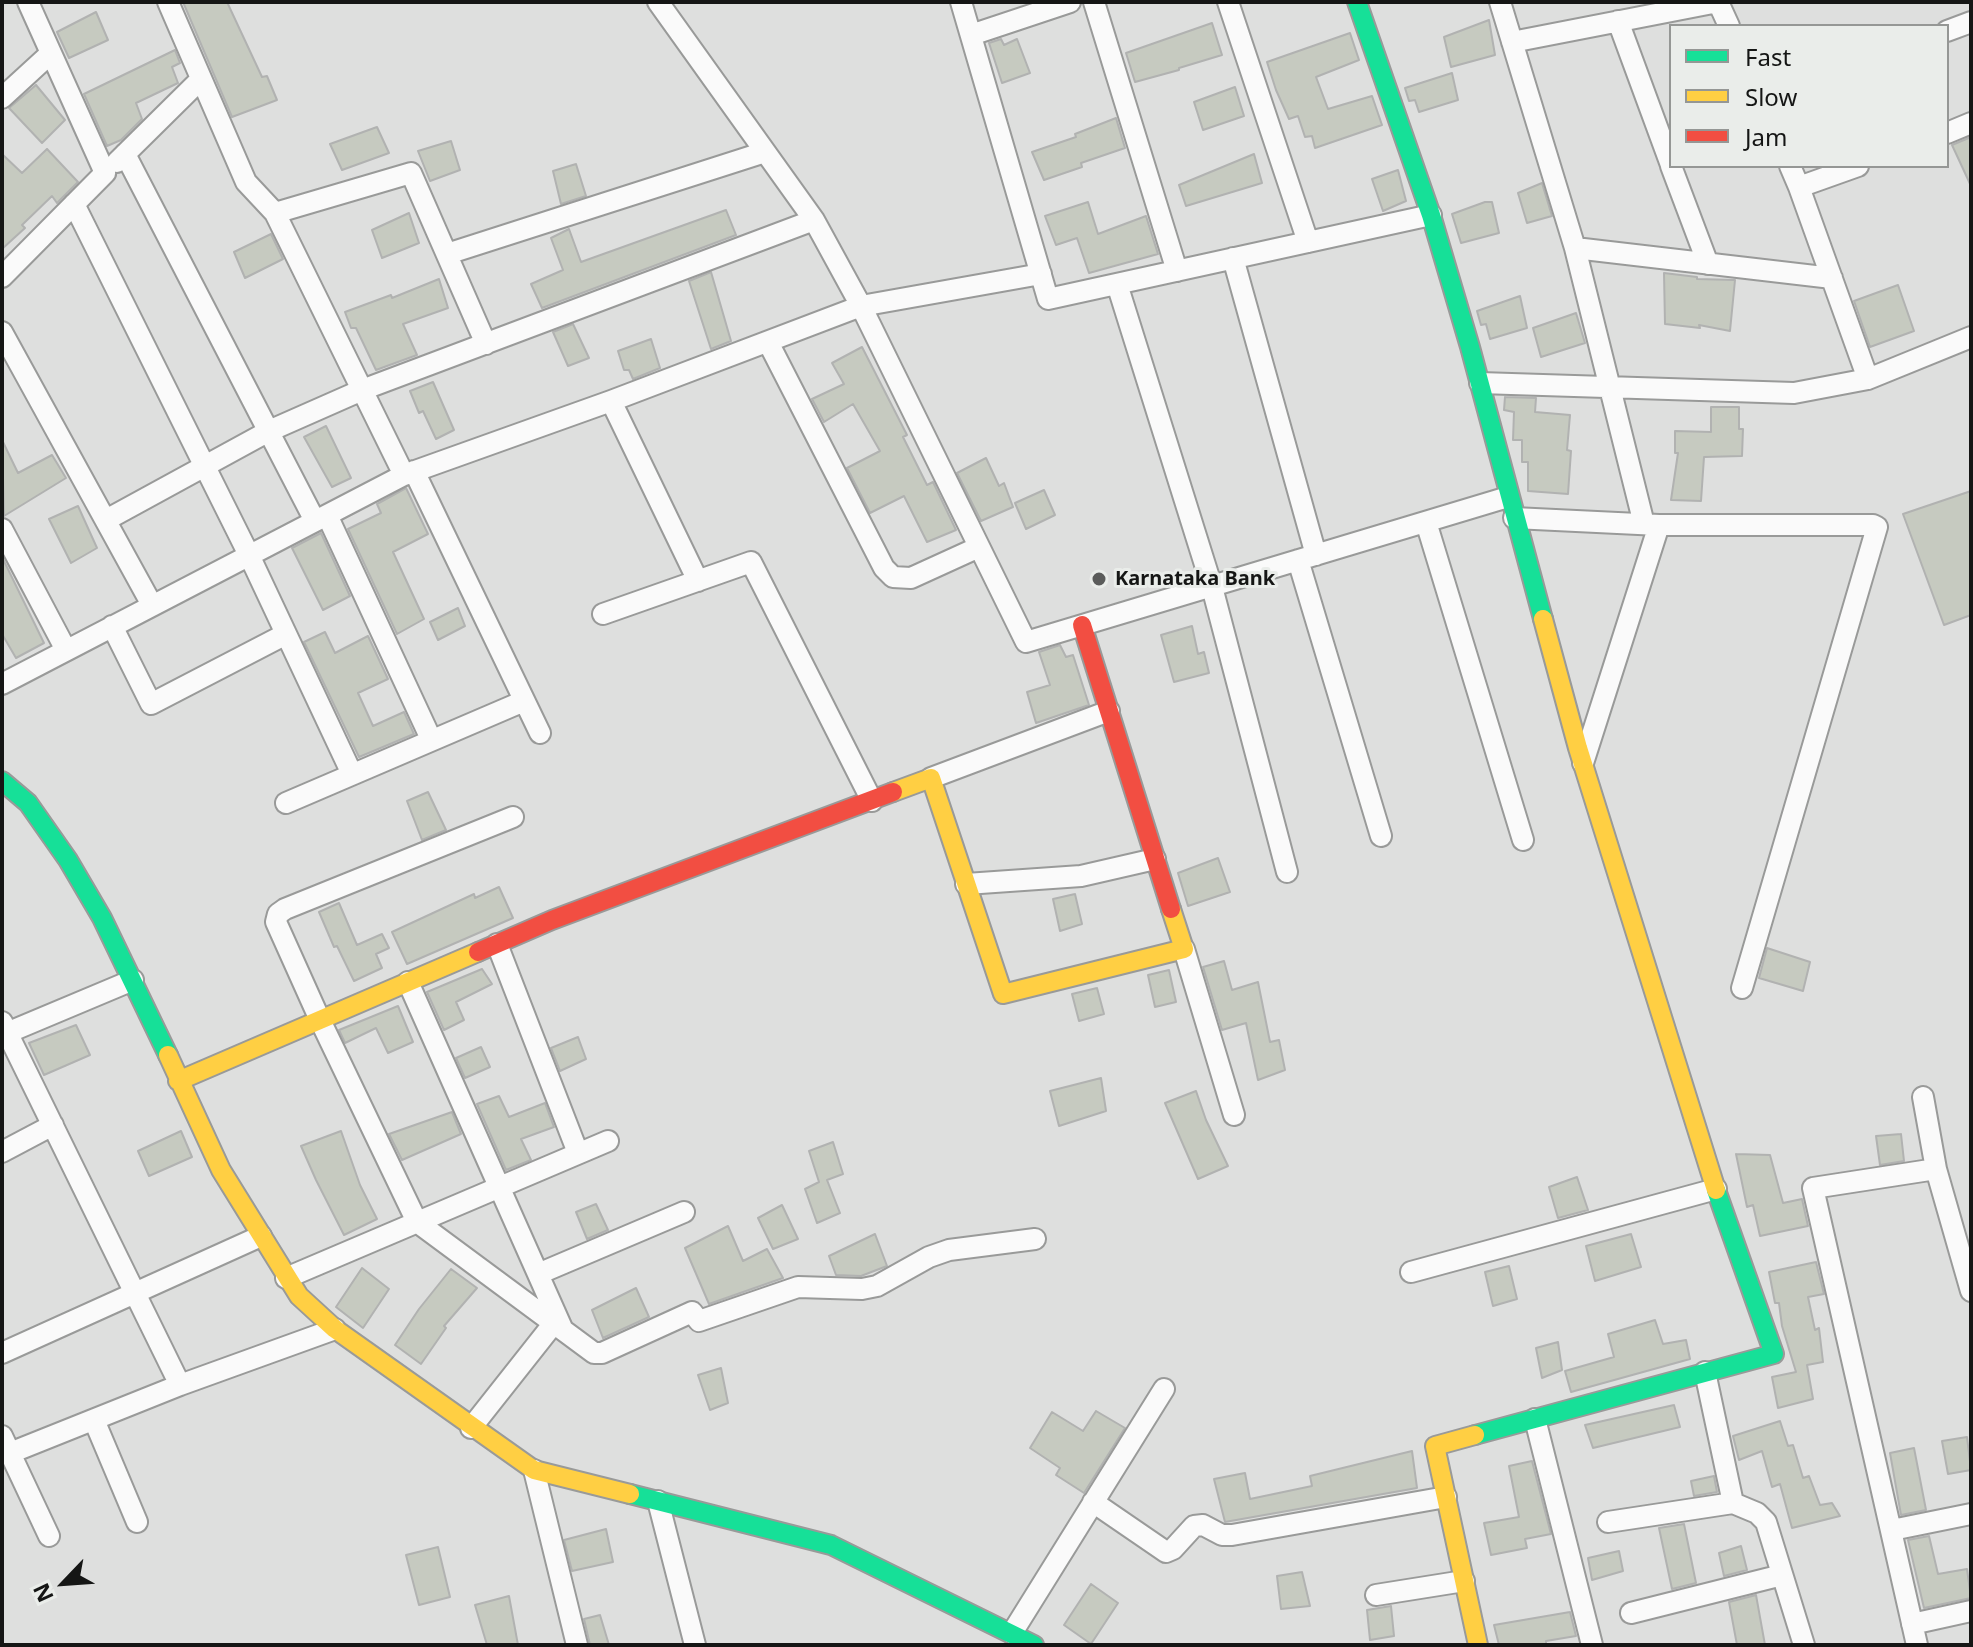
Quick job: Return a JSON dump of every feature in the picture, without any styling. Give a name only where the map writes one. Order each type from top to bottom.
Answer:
[{"type":"street","points":[[28,2],[105,173]]},
{"type":"street","points":[[168,2],[246,182],[275,213],[362,390],[409,473],[540,733]]},
{"type":"street","points":[[658,2],[814,220],[861,306],[1026,642],[1508,497]]},
{"type":"street","points":[[961,2],[1048,299],[1431,215]]},
{"type":"street","points":[[971,35],[1070,2]]},
{"type":"street","points":[[1094,2],[1177,271]]},
{"type":"street","points":[[1228,2],[1308,242]]},
{"type":"street","points":[[1357,2],[1431,215],[1583,763],[1716,1189],[1774,1354],[1435,1446],[1478,1645]]},
{"type":"street","points":[[1500,2],[1575,248],[1610,386],[1652,525],[1583,763]]},
{"type":"street","points":[[1512,42],[1718,2],[1728,24]]},
{"type":"street","points":[[1618,21],[1669,160]]},
{"type":"street","points":[[1949,30],[1971,22]]},
{"type":"street","points":[[2,98],[51,53]]},
{"type":"street","points":[[2,277],[200,80]]},
{"type":"street","points":[[1949,132],[1971,123]]},
{"type":"street","points":[[447,254],[765,152]]},
{"type":"street","points":[[125,154],[269,431],[321,518],[431,739]]},
{"type":"street","points":[[1672,168],[1708,264]]},
{"type":"street","points":[[1791,168],[1868,379]]},
{"type":"street","points":[[1799,187],[1852,168]]},
{"type":"street","points":[[275,213],[411,173],[486,344]]},
{"type":"street","points":[[74,204],[249,555],[352,774]]},
{"type":"street","points":[[106,520],[269,431],[362,390],[814,220]]},
{"type":"street","points":[[1575,248],[1832,278]]},
{"type":"street","points":[[1233,258],[1307,558],[1381,836]]},
{"type":"street","points":[[3,681],[409,473],[611,401],[861,306],[1041,274]]},
{"type":"street","points":[[1117,284],[1212,587],[1287,872]]},
{"type":"street","points":[[2,332],[152,605]]},
{"type":"street","points":[[1480,383],[1777,395],[1868,379],[1971,337]]},
{"type":"street","points":[[768,342],[884,568],[893,577],[911,578],[979,547]]},
{"type":"street","points":[[611,401],[698,581]]},
{"type":"street","points":[[1514,518],[1652,525],[1877,527],[1742,988]]},
{"type":"street","points":[[1426,522],[1523,840]]},
{"type":"street","points":[[2,529],[66,650]]},
{"type":"street","points":[[603,614],[751,562],[872,801]]},
{"type":"street","points":[[1082,625],[1234,1115]]},
{"type":"street","points":[[112,626],[151,704],[286,634]]},
{"type":"street","points":[[286,803],[524,701]]},
{"type":"street","points":[[178,1081],[552,920],[1109,711]]},
{"type":"street","points":[[931,778],[1003,994],[1184,949]]},
{"type":"street","points":[[2,781],[28,803],[68,860],[102,918],[221,1170],[286,1278],[299,1296],[335,1329],[528,1466],[831,1545],[991,1622],[1004,1639],[1034,1645]]},
{"type":"street","points":[[513,817],[285,909],[278,914],[276,922],[417,1222],[594,1353],[602,1353],[692,1312],[699,1321],[798,1287],[862,1289],[877,1286],[929,1257],[949,1250],[1035,1239]]},
{"type":"street","points":[[966,884],[1081,876],[1155,859]]},
{"type":"street","points":[[497,944],[578,1153]]},
{"type":"street","points":[[133,980],[4,1030],[180,1385]]},
{"type":"street","points":[[408,982],[538,1274],[558,1326]]},
{"type":"street","points":[[1923,1097],[1936,1169],[1971,1291]]},
{"type":"street","points":[[2,1152],[53,1125]]},
{"type":"street","points":[[286,1278],[608,1141]]},
{"type":"street","points":[[1917,1645],[1813,1188],[1936,1169]]},
{"type":"street","points":[[1411,1272],[1716,1189]]},
{"type":"street","points":[[538,1274],[684,1212]]},
{"type":"street","points":[[2,1353],[261,1236]]},
{"type":"street","points":[[478,1432],[558,1326]]},
{"type":"street","points":[[49,1536],[6,1444],[94,1420],[335,1329]]},
{"type":"street","points":[[1705,1372],[1733,1503]]},
{"type":"street","points":[[1004,1639],[1164,1389]]},
{"type":"street","points":[[1535,1419],[1592,1645]]},
{"type":"street","points":[[94,1420],[137,1522]]},
{"type":"street","points":[[528,1466],[577,1645]]},
{"type":"street","points":[[1093,1502],[1166,1552],[1173,1549],[1194,1526],[1203,1525],[1222,1535],[1232,1535],[1446,1497]]},
{"type":"street","points":[[658,1501],[695,1645]]},
{"type":"street","points":[[1608,1522],[1733,1503],[1757,1513],[1766,1522],[1804,1645]]},
{"type":"street","points":[[1892,1530],[1971,1514]]},
{"type":"street","points":[[1631,1613],[1782,1575]]},
{"type":"street","points":[[1376,1595],[1464,1581]]},
{"type":"street","points":[[1912,1624],[1971,1611]]},
{"type":"building","points":[[183,2],[227,2],[262,77],[267,76],[277,100],[232,117]]},
{"type":"building","points":[[96,12],[108,40],[69,58],[57,32]]},
{"type":"building","points":[[1489,20],[1495,55],[1451,67],[1444,37]]},
{"type":"building","points":[[1212,23],[1222,55],[1135,82],[1126,53]]},
{"type":"building","points":[[1350,33],[1359,60],[1316,77],[1328,109],[1372,96],[1382,125],[1315,148],[1312,136],[1305,137],[1298,116],[1289,119],[1267,62]]},
{"type":"building","points":[[1001,39],[1004,45],[1017,39],[1030,73],[1002,83],[989,43]]},
{"type":"building","points":[[175,50],[180,63],[172,67],[178,83],[136,103],[142,119],[121,140],[107,146],[84,94]]},
{"type":"building","points":[[1452,73],[1458,100],[1419,112],[1415,100],[1409,101],[1405,88]]},
{"type":"building","points":[[36,85],[65,120],[42,143],[9,108]]},
{"type":"building","points":[[1235,87],[1244,116],[1203,130],[1194,102]]},
{"type":"building","points":[[1116,118],[1125,148],[1044,180],[1032,152],[1076,137],[1075,134]]},
{"type":"building","points":[[377,127],[389,153],[342,170],[330,144]]},
{"type":"building","points":[[1971,137],[1971,186],[1952,145]]},
{"type":"building","points":[[451,141],[460,170],[430,181],[418,151]]},
{"type":"building","points":[[47,149],[78,182],[57,203],[52,196],[2,249],[2,154],[22,173]]},
{"type":"building","points":[[1254,154],[1262,183],[1186,206],[1179,185]]},
{"type":"building","points":[[576,164],[586,196],[561,204],[553,171]]},
{"type":"building","points":[[1398,170],[1406,201],[1383,211],[1372,179]]},
{"type":"building","points":[[1542,183],[1552,216],[1527,223],[1518,193]]},
{"type":"building","points":[[1088,202],[1098,234],[1146,216],[1158,254],[1089,273],[1077,238],[1056,245],[1045,216]]},
{"type":"building","points":[[1492,202],[1499,233],[1461,243],[1452,214]]},
{"type":"building","points":[[726,210],[736,235],[542,308],[531,284],[563,270],[551,238],[569,229],[581,262]]},
{"type":"building","points":[[409,213],[419,243],[382,258],[372,230]]},
{"type":"building","points":[[271,234],[283,259],[245,278],[234,252]]},
{"type":"building","points":[[711,272],[731,341],[711,349],[689,281]]},
{"type":"building","points":[[1664,273],[1697,279],[1735,280],[1730,331],[1699,325],[1700,328],[1665,324]]},
{"type":"building","points":[[439,279],[448,308],[403,324],[417,355],[376,370],[345,312]]},
{"type":"building","points":[[1898,285],[1914,331],[1870,347],[1854,301]]},
{"type":"building","points":[[1520,296],[1527,328],[1490,339],[1486,324],[1481,325],[1477,311]]},
{"type":"building","points":[[1576,313],[1585,343],[1541,357],[1533,328]]},
{"type":"building","points":[[573,324],[589,358],[568,366],[553,332]]},
{"type":"building","points":[[651,339],[660,368],[633,379],[629,370],[624,370],[618,351]]},
{"type":"building","points":[[862,347],[907,435],[903,437],[927,485],[933,482],[956,530],[927,542],[904,496],[870,513],[847,468],[880,451],[853,404],[824,422],[812,399],[844,384],[832,363]]},
{"type":"building","points":[[433,382],[454,430],[436,439],[423,411],[419,413],[410,391]]},
{"type":"building","points":[[1505,397],[1536,398],[1535,412],[1570,415],[1568,494],[1528,491],[1528,462],[1522,462],[1522,440],[1513,440],[1514,412],[1504,410]]},
{"type":"building","points":[[1711,407],[1739,407],[1739,429],[1743,429],[1742,456],[1704,457],[1701,501],[1671,500],[1678,453],[1675,453],[1675,431],[1711,432]]},
{"type":"building","points":[[326,426],[351,478],[332,487],[304,437]]},
{"type":"building","points":[[2,440],[18,473],[52,455],[66,478],[4,516]]},
{"type":"building","points":[[986,458],[999,486],[1004,483],[1013,507],[981,521],[957,473]]},
{"type":"building","points":[[406,488],[428,534],[393,552],[424,619],[397,634],[348,529],[381,513],[377,504]]},
{"type":"building","points":[[1044,490],[1055,515],[1026,529],[1015,503]]},
{"type":"building","points":[[1971,491],[1971,615],[1944,625],[1903,514]]},
{"type":"building","points":[[78,506],[97,548],[71,563],[49,519]]},
{"type":"building","points":[[321,533],[350,596],[323,610],[292,548]]},
{"type":"building","points":[[2,557],[44,643],[16,658],[2,634]]},
{"type":"building","points":[[458,608],[465,626],[438,640],[430,622]]},
{"type":"building","points":[[1192,626],[1198,654],[1204,652],[1209,673],[1174,682],[1161,635]]},
{"type":"building","points":[[325,632],[335,653],[368,636],[388,679],[358,693],[373,726],[404,712],[414,734],[359,757],[304,642]]},
{"type":"building","points":[[1060,645],[1066,657],[1073,655],[1089,705],[1036,723],[1027,692],[1050,685],[1039,652]]},
{"type":"building","points":[[428,792],[446,830],[422,840],[407,801]]},
{"type":"building","points":[[1218,858],[1230,892],[1188,906],[1178,873]]},
{"type":"building","points":[[499,887],[513,918],[407,964],[392,932],[474,894],[475,898]]},
{"type":"building","points":[[1075,894],[1082,924],[1060,931],[1053,899]]},
{"type":"building","points":[[339,903],[357,945],[382,934],[389,948],[376,954],[382,968],[354,981],[337,946],[334,947],[319,912]]},
{"type":"building","points":[[1767,948],[1810,962],[1803,991],[1759,978]]},
{"type":"building","points":[[1224,961],[1232,990],[1258,982],[1270,1042],[1279,1040],[1285,1070],[1258,1080],[1246,1023],[1222,1030],[1203,967]]},
{"type":"building","points":[[482,969],[492,984],[456,1002],[464,1020],[444,1030],[427,992]]},
{"type":"building","points":[[1169,970],[1176,1002],[1155,1007],[1148,975]]},
{"type":"building","points":[[1097,988],[1104,1014],[1079,1021],[1072,994]]},
{"type":"building","points":[[398,1006],[413,1042],[388,1053],[376,1028],[345,1043],[339,1030]]},
{"type":"building","points":[[76,1025],[90,1055],[44,1075],[29,1043]]},
{"type":"building","points":[[578,1037],[586,1059],[560,1071],[551,1048]]},
{"type":"building","points":[[481,1047],[490,1067],[465,1078],[456,1058]]},
{"type":"building","points":[[1101,1078],[1106,1111],[1059,1126],[1050,1091]]},
{"type":"building","points":[[1196,1091],[1228,1166],[1198,1179],[1165,1103]]},
{"type":"building","points":[[499,1096],[509,1117],[545,1103],[554,1127],[521,1139],[531,1160],[506,1170],[477,1104]]},
{"type":"building","points":[[452,1112],[461,1134],[402,1160],[389,1134]]},
{"type":"building","points":[[181,1131],[192,1157],[149,1176],[138,1151]]},
{"type":"building","points":[[341,1131],[360,1185],[377,1219],[344,1235],[301,1146]]},
{"type":"building","points":[[1901,1134],[1904,1161],[1880,1165],[1876,1136]]},
{"type":"building","points":[[833,1142],[843,1174],[827,1180],[840,1213],[817,1223],[805,1189],[819,1182],[809,1151]]},
{"type":"building","points":[[1736,1154],[1770,1155],[1783,1203],[1802,1199],[1808,1226],[1760,1236],[1753,1205],[1747,1207]]},
{"type":"building","points":[[1577,1177],[1588,1210],[1558,1218],[1549,1187]]},
{"type":"building","points":[[596,1204],[608,1230],[587,1239],[576,1212]]},
{"type":"building","points":[[782,1205],[798,1239],[773,1249],[758,1218]]},
{"type":"building","points":[[728,1226],[743,1261],[767,1249],[783,1278],[709,1304],[685,1248]]},
{"type":"building","points":[[875,1234],[887,1266],[861,1276],[836,1275],[829,1256]]},
{"type":"building","points":[[1631,1234],[1641,1267],[1595,1281],[1586,1246]]},
{"type":"building","points":[[1816,1262],[1824,1294],[1808,1297],[1815,1330],[1819,1328],[1823,1362],[1807,1365],[1813,1399],[1778,1408],[1772,1377],[1796,1372],[1769,1272]]},
{"type":"building","points":[[1509,1266],[1517,1299],[1493,1306],[1485,1272]]},
{"type":"building","points":[[362,1268],[389,1289],[363,1328],[336,1307]]},
{"type":"building","points":[[451,1269],[477,1288],[444,1326],[446,1328],[421,1364],[395,1345]]},
{"type":"building","points":[[636,1288],[649,1317],[603,1338],[592,1310]]},
{"type":"building","points":[[1655,1320],[1663,1344],[1686,1340],[1690,1359],[1571,1392],[1565,1371],[1614,1357],[1608,1334]]},
{"type":"building","points":[[1558,1342],[1562,1370],[1542,1378],[1536,1348]]},
{"type":"building","points":[[721,1368],[728,1403],[710,1410],[698,1375]]},
{"type":"building","points":[[1674,1405],[1680,1427],[1593,1448],[1585,1425]]},
{"type":"building","points":[[1096,1411],[1125,1428],[1084,1493],[1056,1475],[1060,1468],[1030,1448],[1052,1412],[1083,1431]]},
{"type":"building","points":[[1780,1421],[1788,1446],[1793,1445],[1803,1478],[1809,1476],[1820,1505],[1832,1503],[1840,1516],[1792,1528],[1780,1484],[1772,1487],[1762,1451],[1739,1460],[1733,1436]]},
{"type":"building","points":[[1967,1437],[1971,1470],[1948,1474],[1942,1441]]},
{"type":"building","points":[[1914,1448],[1926,1510],[1901,1515],[1890,1453]]},
{"type":"building","points":[[1412,1451],[1417,1488],[1225,1522],[1214,1479],[1245,1473],[1250,1499],[1312,1486],[1310,1476]]},
{"type":"building","points":[[1532,1461],[1551,1534],[1525,1539],[1527,1548],[1491,1555],[1484,1523],[1519,1517],[1509,1466]]},
{"type":"building","points":[[1714,1476],[1717,1492],[1694,1496],[1691,1481]]},
{"type":"building","points":[[1684,1524],[1696,1583],[1672,1589],[1659,1528]]},
{"type":"building","points":[[606,1529],[613,1562],[572,1571],[564,1540]]},
{"type":"building","points":[[1929,1536],[1938,1574],[1967,1569],[1971,1598],[1924,1608],[1908,1540]]},
{"type":"building","points":[[1741,1546],[1747,1570],[1724,1576],[1719,1553]]},
{"type":"building","points":[[438,1547],[450,1597],[419,1605],[406,1555]]},
{"type":"building","points":[[1619,1551],[1623,1571],[1592,1580],[1588,1558]]},
{"type":"building","points":[[1302,1572],[1310,1606],[1281,1609],[1277,1576]]},
{"type":"building","points":[[1091,1584],[1118,1603],[1091,1644],[1064,1625]]},
{"type":"building","points":[[1756,1595],[1765,1645],[1737,1645],[1729,1602]]},
{"type":"building","points":[[509,1596],[518,1645],[487,1645],[475,1605]]},
{"type":"building","points":[[1391,1606],[1394,1636],[1370,1640],[1367,1610]]},
{"type":"building","points":[[1570,1612],[1576,1636],[1546,1641],[1546,1645],[1499,1645],[1494,1625]]},
{"type":"building","points":[[600,1615],[609,1645],[590,1645],[584,1619]]},
{"type":"traffic: fast","points":[[1357,2],[1431,215],[1543,619]]},
{"type":"traffic: fast","points":[[2,781],[28,803],[68,860],[102,918],[168,1055]]},
{"type":"traffic: fast","points":[[1475,1435],[1774,1354],[1716,1190]]},
{"type":"traffic: fast","points":[[630,1494],[831,1545],[1034,1645]]},
{"type":"traffic: slow","points":[[1543,619],[1578,748],[1716,1190]]},
{"type":"traffic: slow","points":[[893,792],[931,778],[1003,994],[1184,949],[1171,909]]},
{"type":"traffic: slow","points":[[178,1081],[478,952]]},
{"type":"traffic: slow","points":[[168,1055],[221,1170],[299,1296],[335,1329],[534,1470],[630,1494]]},
{"type":"traffic: slow","points":[[1475,1435],[1435,1446],[1478,1645]]},
{"type":"traffic: jam","points":[[1082,625],[1171,909]]},
{"type":"traffic: jam","points":[[478,952],[552,920],[893,792]]},
{"type":"place","name":"Karnataka Bank","points":[[1099,579]]}]
